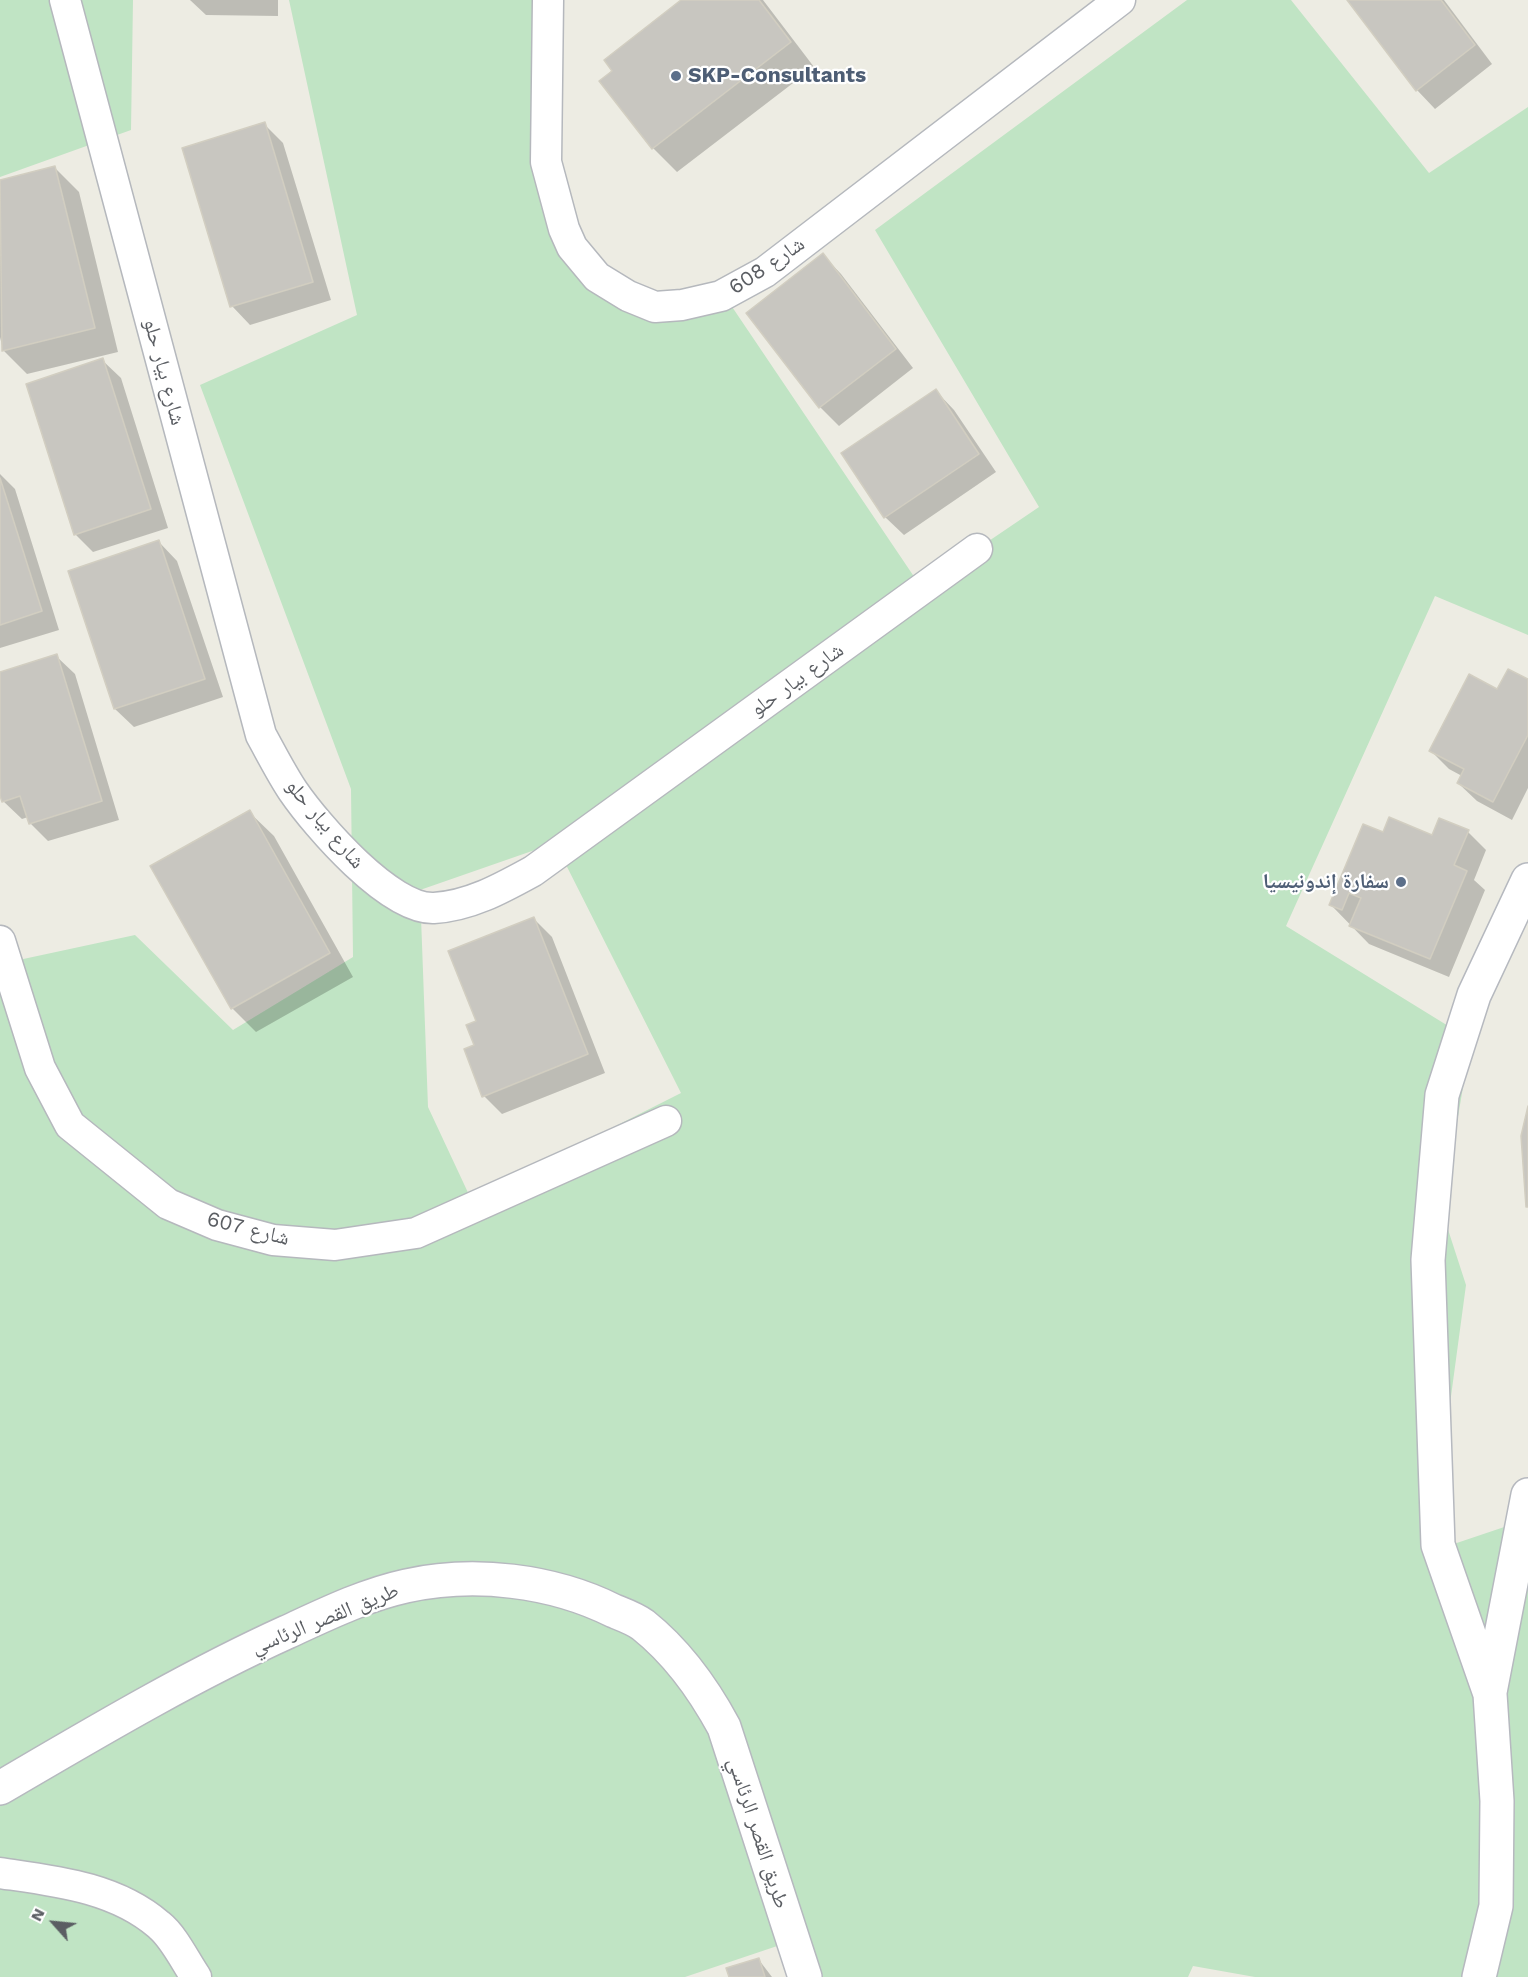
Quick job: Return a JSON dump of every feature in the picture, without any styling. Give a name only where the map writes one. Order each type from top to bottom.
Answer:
[{"type":"street","name":"شارع بيار حلو","points":[[65,0],[261,735],[293,791],[378,885],[402,901],[433,908],[484,897],[533,871],[977,549]]},
{"type":"street","name":"شارع 608","points":[[548,0],[546,162],[564,229],[572,247],[597,278],[628,296],[655,307],[682,305],[721,296],[765,272],[1120,0]]},
{"type":"street","points":[[1490,1694],[1438,1545],[1428,1260],[1442,1095],[1474,995],[1528,880]]},
{"type":"street","name":"شارع 607","points":[[0,941],[40,1068],[70,1125],[168,1204],[217,1225],[273,1240],[335,1245],[416,1233],[666,1121]]},
{"type":"street","points":[[1479,1977],[1496,1906],[1497,1801],[1490,1694],[1528,1495]]},
{"type":"street","name":"طريق القصر الرئاسي","points":[[0,1788],[143,1705],[238,1655],[377,1593],[430,1581],[483,1580],[524,1583],[566,1591],[640,1623],[665,1644],[709,1700],[724,1727],[805,1977]]},
{"type":"street","points":[[0,1873],[61,1882],[116,1897],[160,1925],[196,1977]]},
{"type":"green space","points":[[0,0],[133,0],[131,130],[0,177]]},
{"type":"green space","points":[[289,0],[552,0],[541,207],[555,231],[642,291],[667,294],[718,286],[921,587],[1039,507],[875,230],[1187,0],[1291,0],[1429,173],[1528,107],[1528,635],[1435,596],[1286,926],[1471,1040],[1442,1211],[1466,1285],[1430,1552],[1528,1519],[1528,1977],[1255,1977],[1193,1966],[1188,1977],[817,1977],[804,1937],[685,1977],[0,1977],[0,964],[135,935],[233,1030],[353,957],[351,789],[200,385],[357,315]],"holes":[[[555,843],[681,1093],[471,1199],[428,1107],[420,890]]]},
{"type":"building","name":"SKP-Consultants","points":[[681,0],[759,0],[791,42],[652,149],[599,81],[612,71],[604,60]]},
{"type":"building","points":[[1347,0],[1441,0],[1475,45],[1416,91]]},
{"type":"building","points":[[265,122],[313,282],[230,307],[182,148]]},
{"type":"building","points":[[55,166],[95,328],[2,351],[0,180]]},
{"type":"building","points":[[823,253],[896,349],[819,408],[746,313]]},
{"type":"building","points":[[103,358],[151,509],[74,535],[26,384]]},
{"type":"building","points":[[936,389],[979,454],[884,518],[841,453]]},
{"type":"building","points":[[0,478],[42,611],[0,625]]},
{"type":"building","points":[[159,540],[205,679],[114,709],[68,571]]},
{"type":"building","points":[[57,654],[102,801],[29,824],[20,796],[2,802],[0,796],[0,672]]},
{"type":"building","points":[[1508,669],[1528,679],[1528,735],[1493,802],[1457,783],[1464,769],[1429,751],[1469,674],[1497,689]]},
{"type":"building","points":[[250,810],[330,953],[231,1009],[150,866]]},
{"type":"building","name":"سفارة إندونيسيا","points":[[1389,817],[1432,835],[1439,818],[1469,830],[1454,865],[1467,871],[1430,959],[1349,926],[1361,898],[1349,893],[1342,910],[1329,905],[1363,824],[1383,832]]},
{"type":"building","points":[[534,917],[588,1054],[482,1097],[464,1049],[474,1045],[466,1025],[476,1021],[448,951]]},
{"type":"building","points":[[1528,1106],[1528,1207],[1526,1207],[1521,1136]]},
{"type":"building","points":[[759,1958],[765,1977],[729,1977],[726,1968]]},
{"type":"place","name":"SKP-Consultants","points":[[676,76]]},
{"type":"place","name":"سفارة إندونيسيا","points":[[1401,882]]}]
